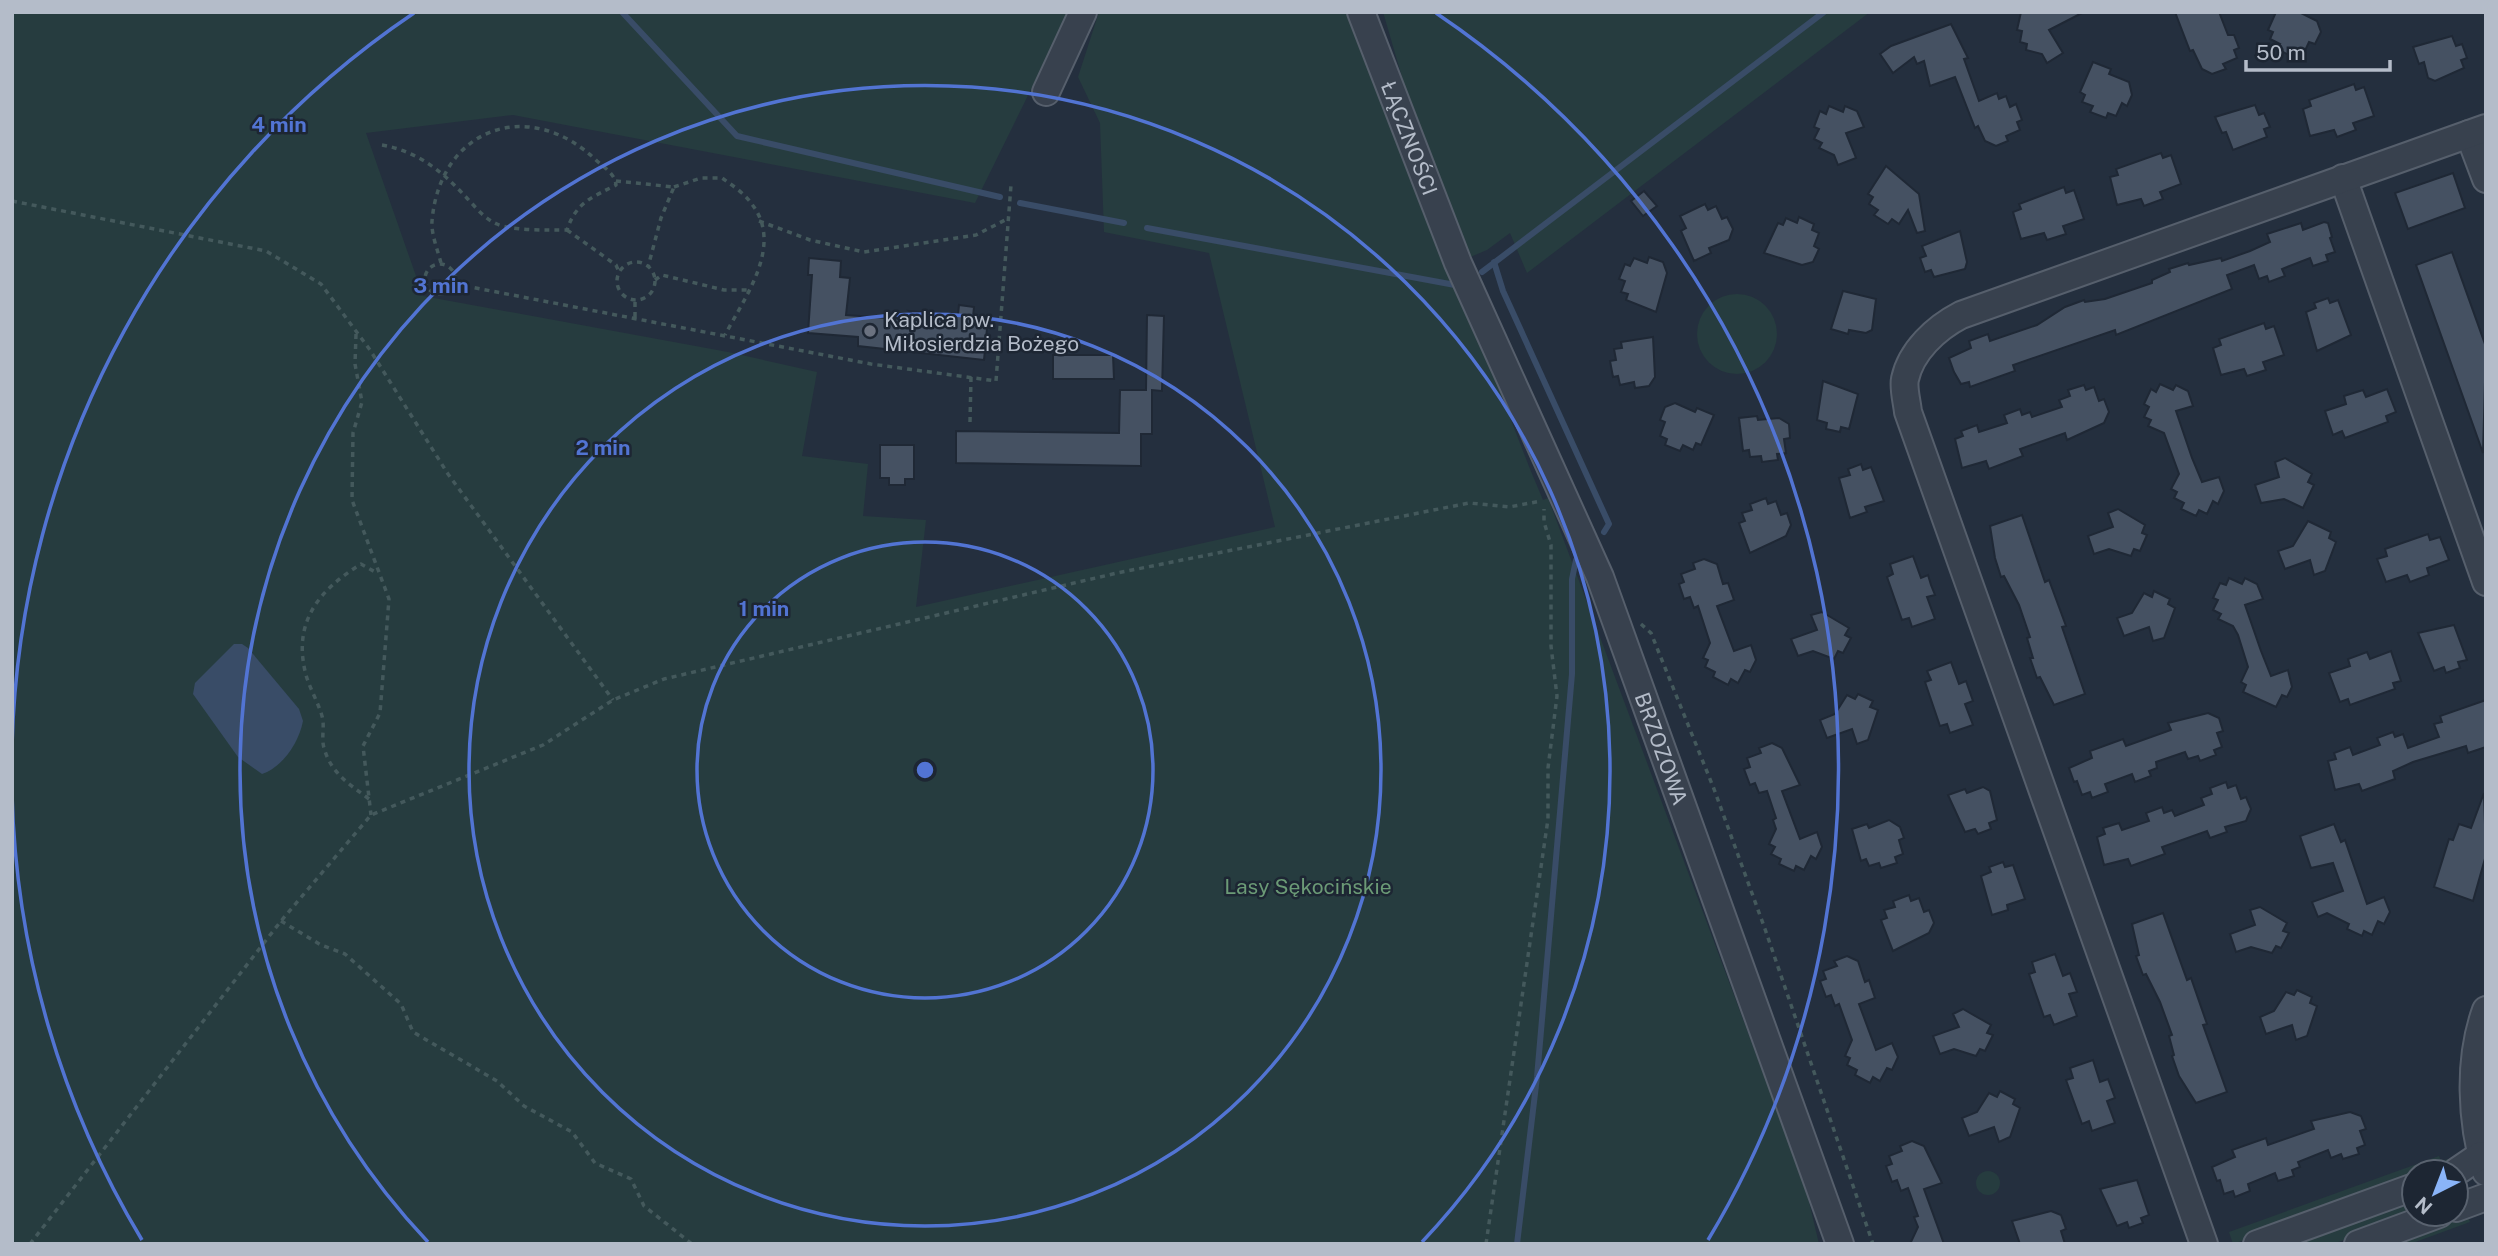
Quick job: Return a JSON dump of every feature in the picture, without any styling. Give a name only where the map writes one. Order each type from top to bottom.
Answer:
[{"type":"street","points":[[1046,92],[1083,12]]},
{"type":"street","name":"ŁĄCZNOŚCI","points":[[1361,12],[1458,263]]},
{"type":"street","points":[[2204,1244],[1909,412],[1904,381],[1916,354],[1936,331],[1961,315],[2477,131],[2486,179]]},
{"type":"street","points":[[2343,178],[2486,582]]},
{"type":"street","name":"BRZOZOWA","points":[[1458,263],[1600,576],[1840,1244]]},
{"type":"street","points":[[2483,1163],[2474,1115],[2479,1028],[2486,1010]]},
{"type":"street","points":[[2257,1244],[2400,1192]]},
{"type":"street","points":[[2358,1244],[2401,1228]]},
{"type":"path","points":[[441,263],[427,271],[426,285],[440,294],[450,290],[455,284],[453,270],[441,263],[432,223],[445,174],[456,157],[477,138],[516,124],[562,134],[585,149],[616,181],[674,187],[701,178],[722,178],[753,204],[764,236],[752,290],[725,335]]},
{"type":"path","points":[[382,145],[419,157],[445,174],[486,218],[499,226],[567,230],[616,265],[620,272],[618,283],[621,292],[635,299],[650,293],[655,280],[662,275],[724,290],[752,290]]},
{"type":"path","points":[[567,230],[571,216],[582,203],[616,185],[616,181]]},
{"type":"path","points":[[455,284],[871,364],[996,381],[1012,185]]},
{"type":"path","points":[[655,280],[648,267],[660,218],[674,187]]},
{"type":"path","points":[[12,201],[266,251],[321,284],[356,332],[448,474],[613,700]]},
{"type":"path","points":[[759,221],[810,240],[864,251],[975,235],[1009,218]]},
{"type":"path","points":[[620,272],[631,263],[648,267]]},
{"type":"path","points":[[635,299],[635,317]]},
{"type":"path","points":[[356,332],[355,364],[362,402],[353,433],[352,500],[389,599],[380,713],[363,746],[371,814]]},
{"type":"path","points":[[970,422],[971,377]]},
{"type":"path","points":[[30,1244],[281,921],[371,814],[543,745],[613,700],[664,679],[1117,573],[1469,503],[1509,507],[1546,499],[1544,522],[1551,545],[1550,646],[1557,696],[1548,768],[1548,819],[1486,1244]]},
{"type":"path","points":[[370,799],[337,775],[323,747],[323,718],[306,674],[303,646],[308,613],[332,582],[361,565],[379,575]]},
{"type":"path","points":[[1636,620],[1651,633],[1714,789],[1873,1244]]},
{"type":"path","points":[[281,921],[321,945],[345,954],[401,1004],[414,1032],[497,1081],[524,1106],[572,1132],[595,1163],[631,1179],[645,1206],[692,1244]]},
{"type":"green space","name":"Lasy Sękocińskie","points":[[12,12],[1069,12],[975,203],[513,115],[366,133],[423,296],[728,352],[817,372],[802,456],[868,464],[863,516],[926,520],[916,607],[1275,527],[1209,253],[1104,232],[1100,123],[1078,77],[1099,12],[1352,12],[1530,469],[1543,500],[1548,498],[1805,1185],[1819,1244],[12,1244]]},
{"type":"green space","points":[[1383,12],[1870,12],[1527,273],[1510,233],[1487,250],[1468,258],[1409,101]]},
{"type":"green space","points":[[1729,294],[1745,294],[1759,300],[1771,312],[1777,326],[1777,342],[1771,356],[1759,368],[1745,374],[1729,374],[1715,368],[1703,356],[1697,342],[1697,326],[1703,312],[1715,300]]},
{"type":"green space","points":[[2400,1170],[2400,1185],[2233,1244],[2229,1232]]},
{"type":"green space","points":[[1988,1171],[1999,1178],[2000,1183],[1993,1194],[1988,1195],[1977,1188],[1976,1183],[1983,1172]]},
{"type":"green space","points":[[2400,1202],[2400,1219],[2333,1244],[2286,1244]]},
{"type":"green space","points":[[2425,1228],[2454,1228],[2410,1244],[2382,1244]]},
{"type":"water","points":[[234,644],[242,644],[248,648],[299,709],[303,721],[289,753],[277,766],[262,774],[238,757],[193,694],[195,683]]},
{"type":"building","points":[[2021,12],[2084,12],[2049,30],[2063,53],[2047,63],[2042,54],[2026,50],[2027,44],[2020,42],[2022,31],[2017,30]]},
{"type":"building","points":[[2175,12],[2219,12],[2228,35],[2234,35],[2239,48],[2234,50],[2237,58],[2223,64],[2226,69],[2212,74],[2202,69],[2193,50],[2190,51]]},
{"type":"building","points":[[2276,12],[2299,12],[2317,21],[2321,32],[2315,44],[2309,42],[2303,55],[2296,51],[2293,57],[2277,49],[2280,44],[2270,39],[2273,32],[2268,30]]},
{"type":"building","points":[[1951,24],[1968,58],[1964,59],[1979,101],[1997,93],[1999,99],[2006,96],[2010,107],[2016,104],[2022,120],[2017,122],[2020,130],[2006,136],[2008,141],[1996,146],[1985,141],[1978,126],[1975,128],[1955,77],[1930,86],[1924,61],[1917,64],[1914,57],[1893,73],[1880,54],[1891,46]]},
{"type":"building","points":[[2452,36],[2456,46],[2462,44],[2467,58],[2461,60],[2464,68],[2435,81],[2428,78],[2424,62],[2419,64],[2413,47]]},
{"type":"building","points":[[2093,62],[2111,69],[2109,74],[2129,82],[2132,95],[2127,106],[2122,103],[2116,116],[2108,113],[2106,118],[2090,112],[2093,106],[2082,102],[2085,95],[2080,92]]},
{"type":"building","points":[[2354,84],[2356,90],[2364,87],[2374,116],[2353,123],[2356,130],[2337,137],[2334,130],[2310,136],[2303,109],[2311,106],[2309,100]]},
{"type":"building","points":[[2255,105],[2259,115],[2264,113],[2270,127],[2264,129],[2267,137],[2233,150],[2226,132],[2222,133],[2215,117]]},
{"type":"building","points":[[1829,106],[1843,112],[1845,106],[1857,111],[1864,127],[1846,133],[1856,158],[1838,165],[1834,155],[1819,148],[1822,143],[1814,139],[1819,129],[1814,127],[1820,111],[1826,114]]},
{"type":"building","points":[[2161,153],[2163,158],[2171,155],[2181,184],[2160,192],[2163,199],[2144,206],[2141,199],[2117,205],[2110,177],[2118,175],[2116,169]]},
{"type":"building","points":[[1886,166],[1919,194],[1925,231],[1917,233],[1908,210],[1899,224],[1892,219],[1888,224],[1874,215],[1878,210],[1869,204],[1873,197],[1868,194]]},
{"type":"building","points":[[2453,173],[2465,208],[2408,229],[2395,193]]},
{"type":"building","points":[[2064,187],[2066,193],[2074,190],[2084,219],[2063,226],[2066,234],[2047,240],[2044,233],[2021,239],[2013,212],[2021,209],[2019,204]]},
{"type":"building","points":[[1644,191],[1657,206],[1643,216],[1631,201]]},
{"type":"building","points":[[1705,204],[1708,210],[1716,206],[1722,219],[1727,217],[1733,229],[1729,240],[1709,248],[1711,253],[1694,261],[1681,231],[1686,228],[1680,216]]},
{"type":"building","points":[[1799,217],[1814,224],[1812,230],[1819,233],[1814,246],[1819,249],[1813,262],[1802,265],[1764,253],[1778,223],[1783,225],[1786,218],[1797,223]]},
{"type":"building","points":[[2301,223],[2303,230],[2328,223],[2335,252],[2326,255],[2328,261],[2313,266],[2310,258],[2282,269],[2285,276],[2269,282],[2267,276],[2259,279],[2254,265],[2227,275],[2232,289],[2116,335],[2115,330],[2013,365],[2015,371],[1970,387],[1969,382],[1961,384],[1954,372],[1949,358],[1971,348],[1969,341],[1988,334],[1990,341],[2037,325],[2065,307],[2084,300],[2105,299],[2152,283],[2152,280],[2170,272],[2169,269],[2221,258],[2222,261],[2250,251],[2270,242],[2267,234]]},
{"type":"building","points":[[1960,231],[1967,262],[1965,269],[1934,277],[1931,270],[1925,272],[1920,258],[1926,256],[1922,246]]},
{"type":"building","points":[[2452,252],[2486,347],[2483,453],[2416,265]]},
{"type":"building","points":[[1649,257],[1663,262],[1667,273],[1656,312],[1626,300],[1628,294],[1621,292],[1625,281],[1619,279],[1625,264],[1630,266],[1634,258],[1647,263]]},
{"type":"building","points":[[809,258],[841,261],[840,277],[850,278],[846,315],[918,320],[909,311],[958,315],[959,305],[974,307],[973,317],[988,318],[984,360],[858,346],[858,337],[808,333],[812,275],[808,275]]},
{"type":"building","points":[[1843,291],[1876,299],[1872,330],[1866,333],[1849,330],[1848,334],[1831,329]]},
{"type":"building","points":[[2328,298],[2330,303],[2338,300],[2351,335],[2317,351],[2306,312],[2316,308],[2314,303]]},
{"type":"building","points":[[1147,315],[1164,316],[1162,391],[1152,390],[1152,434],[1141,434],[1141,466],[956,463],[956,431],[1119,433],[1120,390],[1146,390]]},
{"type":"building","points":[[2264,323],[2266,329],[2274,326],[2284,355],[2263,362],[2266,370],[2247,376],[2244,369],[2221,375],[2213,348],[2221,345],[2219,339]]},
{"type":"building","points":[[1653,337],[1655,377],[1649,386],[1635,388],[1634,382],[1620,385],[1618,376],[1613,377],[1610,361],[1616,360],[1614,349],[1622,348],[1621,342]]},
{"type":"building","points":[[1053,355],[1113,355],[1114,379],[1053,379]]},
{"type":"building","points":[[1823,381],[1858,394],[1849,429],[1841,427],[1840,432],[1826,429],[1827,423],[1817,420]]},
{"type":"building","points":[[2160,384],[2173,390],[2176,385],[2188,391],[2193,406],[2176,411],[2192,458],[2202,482],[2219,477],[2224,491],[2218,504],[2213,501],[2207,514],[2199,510],[2196,516],[2181,509],[2184,503],[2174,498],[2177,492],[2171,489],[2179,474],[2164,433],[2148,426],[2151,420],[2144,417],[2149,407],[2144,404],[2151,389],[2156,392]]},
{"type":"building","points":[[2084,385],[2086,390],[2094,387],[2099,401],[2104,399],[2109,412],[2104,423],[2067,440],[2065,433],[2020,449],[2023,456],[1989,469],[1986,461],[1962,468],[1955,439],[1963,436],[1961,431],[1977,425],[1979,432],[2007,423],[2004,415],[2020,409],[2022,415],[2030,412],[2032,417],[2062,407],[2059,400],[2070,396],[2068,390]]},
{"type":"building","points":[[2387,389],[2396,412],[2386,416],[2388,422],[2345,438],[2342,431],[2333,435],[2325,411],[2346,404],[2344,396],[2363,390],[2366,397]]},
{"type":"building","points":[[1675,403],[1695,412],[1697,408],[1714,415],[1701,445],[1696,443],[1693,450],[1683,445],[1680,451],[1665,445],[1667,439],[1660,436],[1665,422],[1660,420],[1665,407]]},
{"type":"building","points":[[1757,416],[1758,420],[1779,418],[1789,424],[1790,438],[1784,439],[1786,453],[1777,454],[1778,460],[1762,462],[1761,456],[1750,457],[1749,450],[1743,451],[1739,418]]},
{"type":"building","points":[[880,445],[914,445],[914,479],[905,479],[905,485],[889,485],[889,478],[880,478]]},
{"type":"building","points":[[2285,458],[2312,474],[2308,482],[2314,485],[2303,508],[2284,499],[2261,503],[2255,485],[2279,477],[2275,462]]},
{"type":"building","points":[[1861,464],[1863,470],[1871,467],[1884,501],[1865,507],[1867,512],[1850,518],[1839,478],[1850,475],[1848,469]]},
{"type":"building","points":[[1766,498],[1768,504],[1776,501],[1781,515],[1787,513],[1791,525],[1786,536],[1750,553],[1739,523],[1745,521],[1742,513],[1752,510],[1750,504]]},
{"type":"building","points":[[2118,509],[2145,525],[2142,533],[2147,535],[2140,551],[2134,549],[2131,556],[2109,549],[2094,554],[2088,536],[2113,527],[2108,513]]},
{"type":"building","points":[[2022,515],[2045,582],[2049,580],[2066,626],[2062,627],[2085,694],[2054,705],[2040,677],[2037,678],[2030,658],[2033,658],[2027,638],[2030,637],[2019,605],[2004,576],[2001,577],[1995,558],[1990,526]]},
{"type":"building","points":[[2308,521],[2331,532],[2329,538],[2336,542],[2325,571],[2314,575],[2310,560],[2285,569],[2278,551],[2293,546]]},
{"type":"building","points":[[2428,534],[2430,540],[2440,537],[2449,560],[2427,568],[2429,575],[2410,582],[2407,575],[2386,582],[2377,559],[2387,556],[2385,549]]},
{"type":"building","points":[[1913,556],[1921,578],[1928,575],[1935,595],[1927,597],[1935,619],[1912,627],[1909,618],[1902,620],[1887,577],[1893,574],[1890,564]]},
{"type":"building","points":[[1704,559],[1717,564],[1723,584],[1728,583],[1734,600],[1717,606],[1734,651],[1751,645],[1756,660],[1750,672],[1745,670],[1738,683],[1731,679],[1728,685],[1713,677],[1715,672],[1705,667],[1708,660],[1703,658],[1710,643],[1698,606],[1694,608],[1690,597],[1684,599],[1679,584],[1684,582],[1681,574],[1695,569],[1693,563]]},
{"type":"building","points":[[2229,578],[2242,584],[2245,578],[2257,584],[2263,599],[2245,605],[2271,676],[2288,670],[2292,687],[2287,697],[2282,695],[2276,707],[2243,692],[2246,685],[2241,682],[2248,667],[2238,635],[2233,626],[2218,619],[2221,614],[2213,610],[2218,600],[2213,598],[2220,583],[2226,585]]},
{"type":"building","points":[[2154,591],[2170,599],[2168,604],[2175,608],[2164,638],[2153,641],[2149,627],[2124,636],[2117,618],[2132,613],[2144,593],[2152,597]]},
{"type":"building","points":[[1822,612],[1849,628],[1845,635],[1851,638],[1843,653],[1838,651],[1834,659],[1813,651],[1798,656],[1791,639],[1817,630],[1811,615]]},
{"type":"building","points":[[2454,625],[2467,660],[2458,662],[2460,668],[2446,673],[2444,667],[2434,671],[2418,633]]},
{"type":"building","points":[[2391,651],[2401,681],[2393,683],[2395,689],[2350,705],[2348,699],[2340,702],[2329,673],[2350,666],[2348,659],[2367,652],[2370,659]]},
{"type":"building","points":[[1951,662],[1959,684],[1966,681],[1973,701],[1965,704],[1973,725],[1950,733],[1947,724],[1940,726],[1925,682],[1931,680],[1927,671]]},
{"type":"building","points":[[1858,694],[1873,701],[1870,707],[1878,710],[1868,740],[1857,744],[1852,729],[1827,738],[1820,720],[1835,714],[1847,695],[1855,699]]},
{"type":"building","points":[[2486,700],[2486,747],[2468,753],[2466,746],[2413,762],[2393,771],[2395,779],[2362,791],[2359,784],[2335,790],[2328,761],[2336,759],[2334,753],[2350,747],[2353,755],[2380,745],[2377,738],[2393,732],[2395,737],[2403,734],[2408,748],[2439,737],[2434,724],[2442,722],[2440,716]]},
{"type":"building","points":[[2208,713],[2219,718],[2223,731],[2217,733],[2222,747],[2214,750],[2216,755],[2200,761],[2198,756],[2188,759],[2185,752],[2156,762],[2157,768],[2149,771],[2151,776],[2135,782],[2132,774],[2105,784],[2108,792],[2092,798],[2090,792],[2082,795],[2077,781],[2074,782],[2069,768],[2092,758],[2090,751],[2123,739],[2126,746],[2171,730],[2168,723]]},
{"type":"building","points":[[1772,743],[1782,748],[1800,785],[1782,791],[1800,839],[1817,832],[1822,847],[1816,859],[1811,856],[1804,870],[1796,866],[1794,871],[1779,864],[1781,859],[1771,854],[1775,847],[1769,844],[1776,829],[1773,820],[1776,818],[1767,791],[1759,793],[1755,783],[1750,785],[1744,769],[1750,767],[1747,758],[1761,753],[1759,748]]},
{"type":"building","points":[[2226,782],[2228,788],[2236,785],[2241,799],[2246,797],[2251,809],[2246,821],[2225,827],[2227,832],[2210,838],[2207,831],[2162,847],[2165,854],[2131,866],[2128,859],[2104,865],[2097,837],[2105,834],[2103,828],[2119,823],[2122,830],[2149,821],[2146,813],[2162,807],[2164,813],[2172,810],[2175,816],[2204,805],[2201,798],[2212,794],[2210,788]]},
{"type":"building","points":[[1983,787],[1990,791],[1997,820],[1989,823],[1991,829],[1978,834],[1975,829],[1965,832],[1948,795],[1965,789],[1967,793]]},
{"type":"building","points":[[2484,793],[2486,855],[2473,901],[2434,887],[2449,839],[2453,840],[2459,824],[2471,828]]},
{"type":"building","points":[[1889,820],[1900,827],[1904,838],[1899,840],[1903,854],[1895,857],[1897,863],[1881,868],[1879,863],[1869,866],[1866,859],[1861,861],[1852,829],[1867,824],[1869,828]]},
{"type":"building","points":[[2334,824],[2341,842],[2345,840],[2367,904],[2384,897],[2390,912],[2384,924],[2378,921],[2372,935],[2364,931],[2362,936],[2347,929],[2349,924],[2327,913],[2318,917],[2312,902],[2343,891],[2333,863],[2311,868],[2300,836]]},
{"type":"building","points":[[2003,862],[2005,867],[2013,865],[2025,899],[2007,905],[2008,910],[1992,915],[1981,876],[1991,872],[1989,867]]},
{"type":"building","points":[[1909,895],[1911,901],[1919,898],[1924,912],[1929,910],[1934,923],[1929,933],[1893,951],[1881,920],[1887,918],[1884,910],[1895,907],[1893,901]]},
{"type":"building","points":[[2260,907],[2287,923],[2283,931],[2289,933],[2281,948],[2276,946],[2272,953],[2251,947],[2236,952],[2230,934],[2255,925],[2250,910]]},
{"type":"building","points":[[2163,913],[2187,980],[2191,978],[2207,1024],[2203,1025],[2227,1092],[2196,1103],[2179,1076],[2172,1056],[2174,1055],[2169,1036],[2172,1035],[2160,1002],[2146,974],[2143,975],[2136,956],[2139,955],[2132,924]]},
{"type":"building","points":[[2055,954],[2063,976],[2070,973],[2077,992],[2069,994],[2077,1016],[2054,1025],[2050,1015],[2044,1017],[2029,974],[2035,972],[2032,962]]},
{"type":"building","points":[[1847,956],[1858,961],[1865,982],[1869,980],[1875,998],[1859,1004],[1876,1050],[1892,1043],[1898,1057],[1892,1070],[1887,1068],[1880,1081],[1873,1077],[1870,1083],[1855,1075],[1857,1070],[1847,1065],[1850,1058],[1845,1056],[1852,1040],[1839,1004],[1835,1006],[1831,995],[1826,997],[1820,981],[1826,979],[1823,971],[1837,966],[1834,961]]},
{"type":"building","points":[[2297,990],[2312,997],[2310,1003],[2317,1006],[2307,1036],[2296,1040],[2292,1025],[2266,1034],[2260,1017],[2274,1011],[2286,992],[2294,995]]},
{"type":"building","points":[[1963,1009],[1991,1025],[1987,1033],[1993,1035],[1985,1051],[1980,1049],[1976,1056],[1954,1049],[1940,1054],[1933,1036],[1959,1027],[1953,1014]]},
{"type":"building","points":[[2093,1060],[2100,1082],[2108,1079],[2115,1098],[2107,1101],[2115,1123],[2092,1131],[2089,1121],[2082,1124],[2066,1080],[2073,1078],[2070,1068]]},
{"type":"building","points":[[2000,1091],[2015,1099],[2013,1104],[2020,1108],[2010,1137],[1999,1142],[1994,1127],[1969,1136],[1962,1118],[1977,1112],[1989,1093],[1997,1097]]},
{"type":"building","points":[[2350,1112],[2361,1116],[2366,1129],[2360,1131],[2365,1145],[2357,1148],[2359,1154],[2343,1159],[2341,1154],[2331,1158],[2328,1150],[2298,1162],[2300,1167],[2292,1170],[2294,1176],[2278,1181],[2275,1173],[2248,1184],[2250,1191],[2235,1197],[2233,1191],[2224,1194],[2212,1167],[2235,1157],[2232,1150],[2266,1138],[2268,1145],[2314,1129],[2311,1121]]},
{"type":"building","points":[[1912,1141],[1924,1146],[1942,1183],[1924,1189],[1944,1244],[1910,1244],[1918,1227],[1914,1217],[1918,1216],[1908,1188],[1901,1191],[1897,1180],[1892,1182],[1886,1166],[1892,1164],[1889,1156],[1902,1151],[1900,1146]]},
{"type":"building","points":[[2137,1180],[2149,1215],[2141,1218],[2143,1223],[2129,1228],[2127,1222],[2117,1226],[2100,1189]]},
{"type":"building","points":[[2051,1211],[2061,1215],[2066,1229],[2061,1231],[2065,1244],[2020,1244],[2012,1221]]},
{"type":"waterway","points":[[622,12],[737,136],[1000,197]]},
{"type":"waterway","points":[[1482,272],[1824,12]]},
{"type":"waterway","points":[[1020,203],[1124,223]]},
{"type":"waterway","points":[[1147,228],[1455,285]]},
{"type":"waterway","points":[[1494,262],[1503,291],[1609,524],[1604,532]]},
{"type":"waterway","points":[[1517,1244],[1537,1077],[1572,674],[1572,579],[1576,560]]},
{"type":"place","name":"Kaplica pw. Miłosierdzia Bożego","points":[[870,331]]}]
